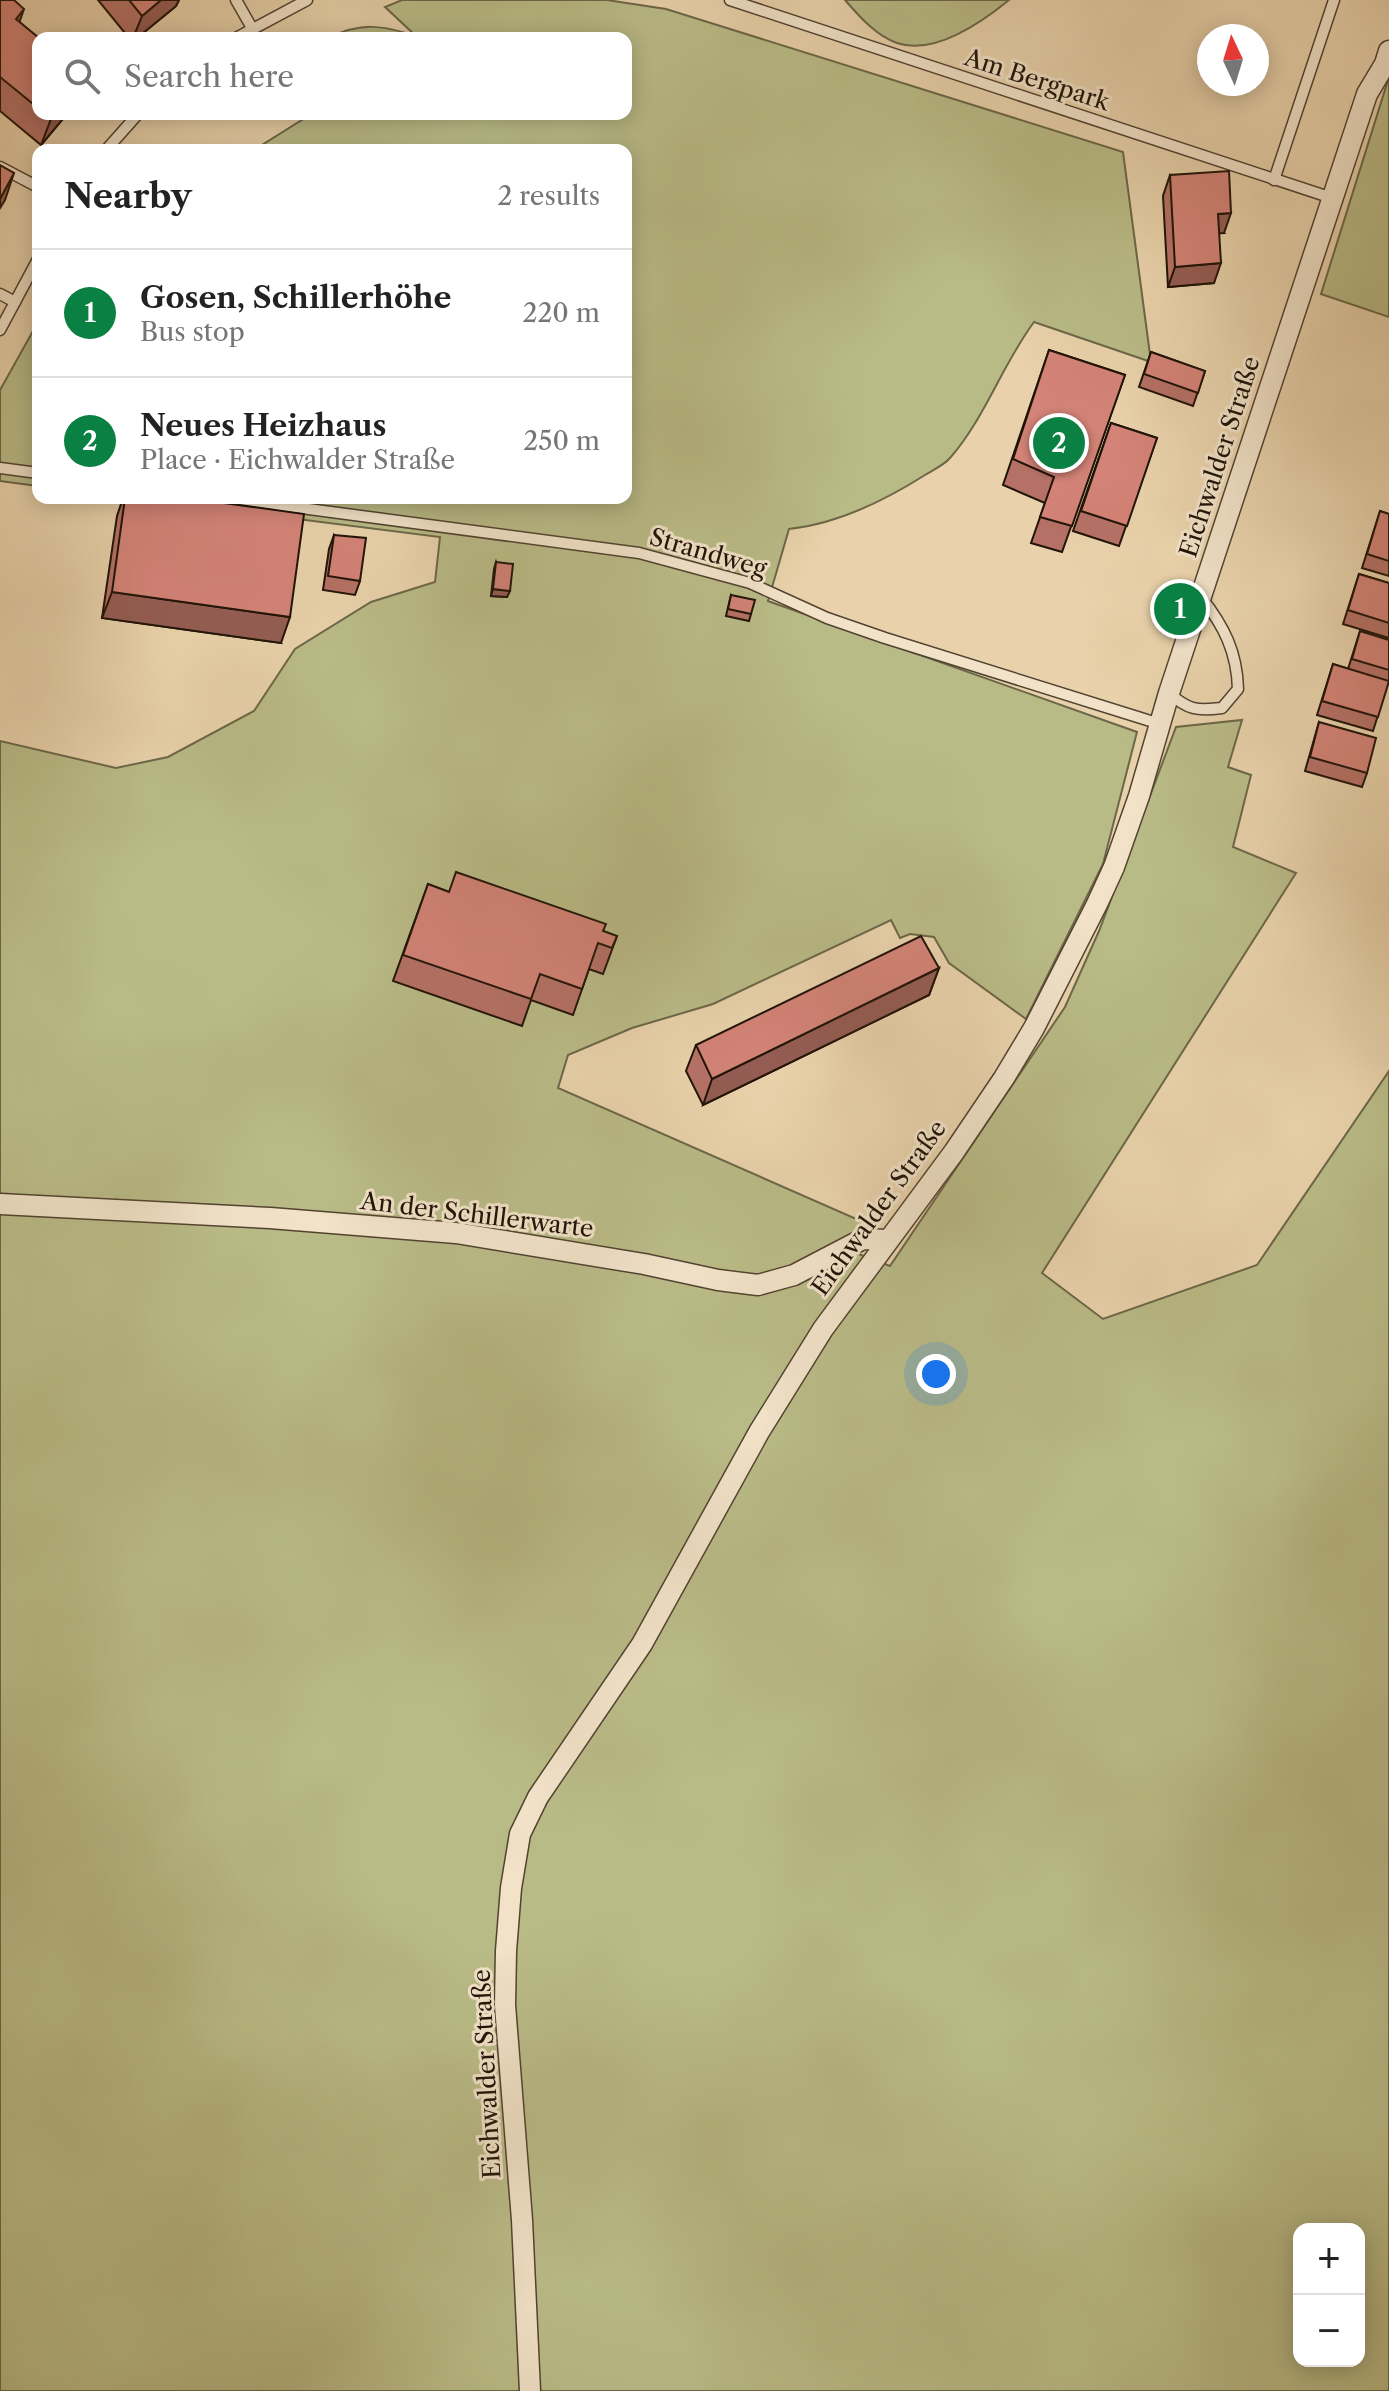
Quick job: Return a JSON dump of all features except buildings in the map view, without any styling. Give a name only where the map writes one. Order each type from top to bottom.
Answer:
[{"type":"street","name":"Eichwalder Straße","points":[[530,2391],[522,2220],[505,2005],[511,1888],[520,1834],[538,1797],[642,1644],[759,1432],[823,1329],[954,1152],[1004,1078],[1034,1028],[1114,867],[1367,94],[1389,51]]},
{"type":"street","name":"An der Schillerwarte","points":[[0,1204],[270,1218],[456,1233],[758,1285],[794,1275],[863,1239],[887,1240]]},
{"type":"lane","points":[[236,0],[252,28]]},
{"type":"lane","points":[[246,32],[307,0]]},
{"type":"lane","name":"Am Bergpark","points":[[730,0],[1332,198]]},
{"type":"lane","points":[[1274,180],[1334,0]]},
{"type":"lane","points":[[111,144],[133,120]]},
{"type":"lane","points":[[0,167],[32,184]]},
{"type":"lane","points":[[0,330],[32,270]]},
{"type":"lane","points":[[0,294],[15,302]]},
{"type":"lane","points":[[0,468],[32,472]]},
{"type":"lane","name":"Strandweg","points":[[271,504],[639,553],[750,583],[827,618],[1160,724]]},
{"type":"lane","points":[[1169,693],[1181,704],[1200,711],[1222,708],[1238,689],[1237,664],[1233,654],[1217,617],[1201,597]]},
{"type":"green space","points":[[402,0],[607,0],[666,9],[1123,152],[1151,362],[1034,322],[973,426],[948,461],[860,510],[825,522],[789,529],[768,601],[1137,732],[1103,864],[1026,1019],[949,963],[934,937],[910,934],[900,938],[891,920],[713,1004],[632,1028],[568,1055],[558,1088],[870,1225],[856,1253],[890,1266],[1065,1007],[1099,931],[1176,727],[1242,720],[1228,767],[1251,775],[1233,847],[1296,873],[1042,1273],[1103,1319],[1257,1265],[1389,1071],[1389,2391],[0,2391],[0,741],[116,768],[168,757],[254,711],[295,649],[371,602],[435,582],[440,537],[179,504],[632,504],[632,144],[264,144],[302,120],[632,120],[632,32],[412,32],[385,7]]},
{"type":"green space","points":[[845,0],[1009,0],[957,35],[927,45],[912,46],[882,36]]},
{"type":"green space","points":[[372,27],[392,29],[402,32],[343,32]]},
{"type":"green space","points":[[1389,77],[1389,317],[1321,294]]},
{"type":"green space","points":[[32,333],[32,485],[0,481],[0,390]]},
{"type":"place","name":"Neues Heizhaus","points":[[1059,443]]},
{"type":"place","name":"Gosen, Schillerhöhe","points":[[1180,609]]}]
